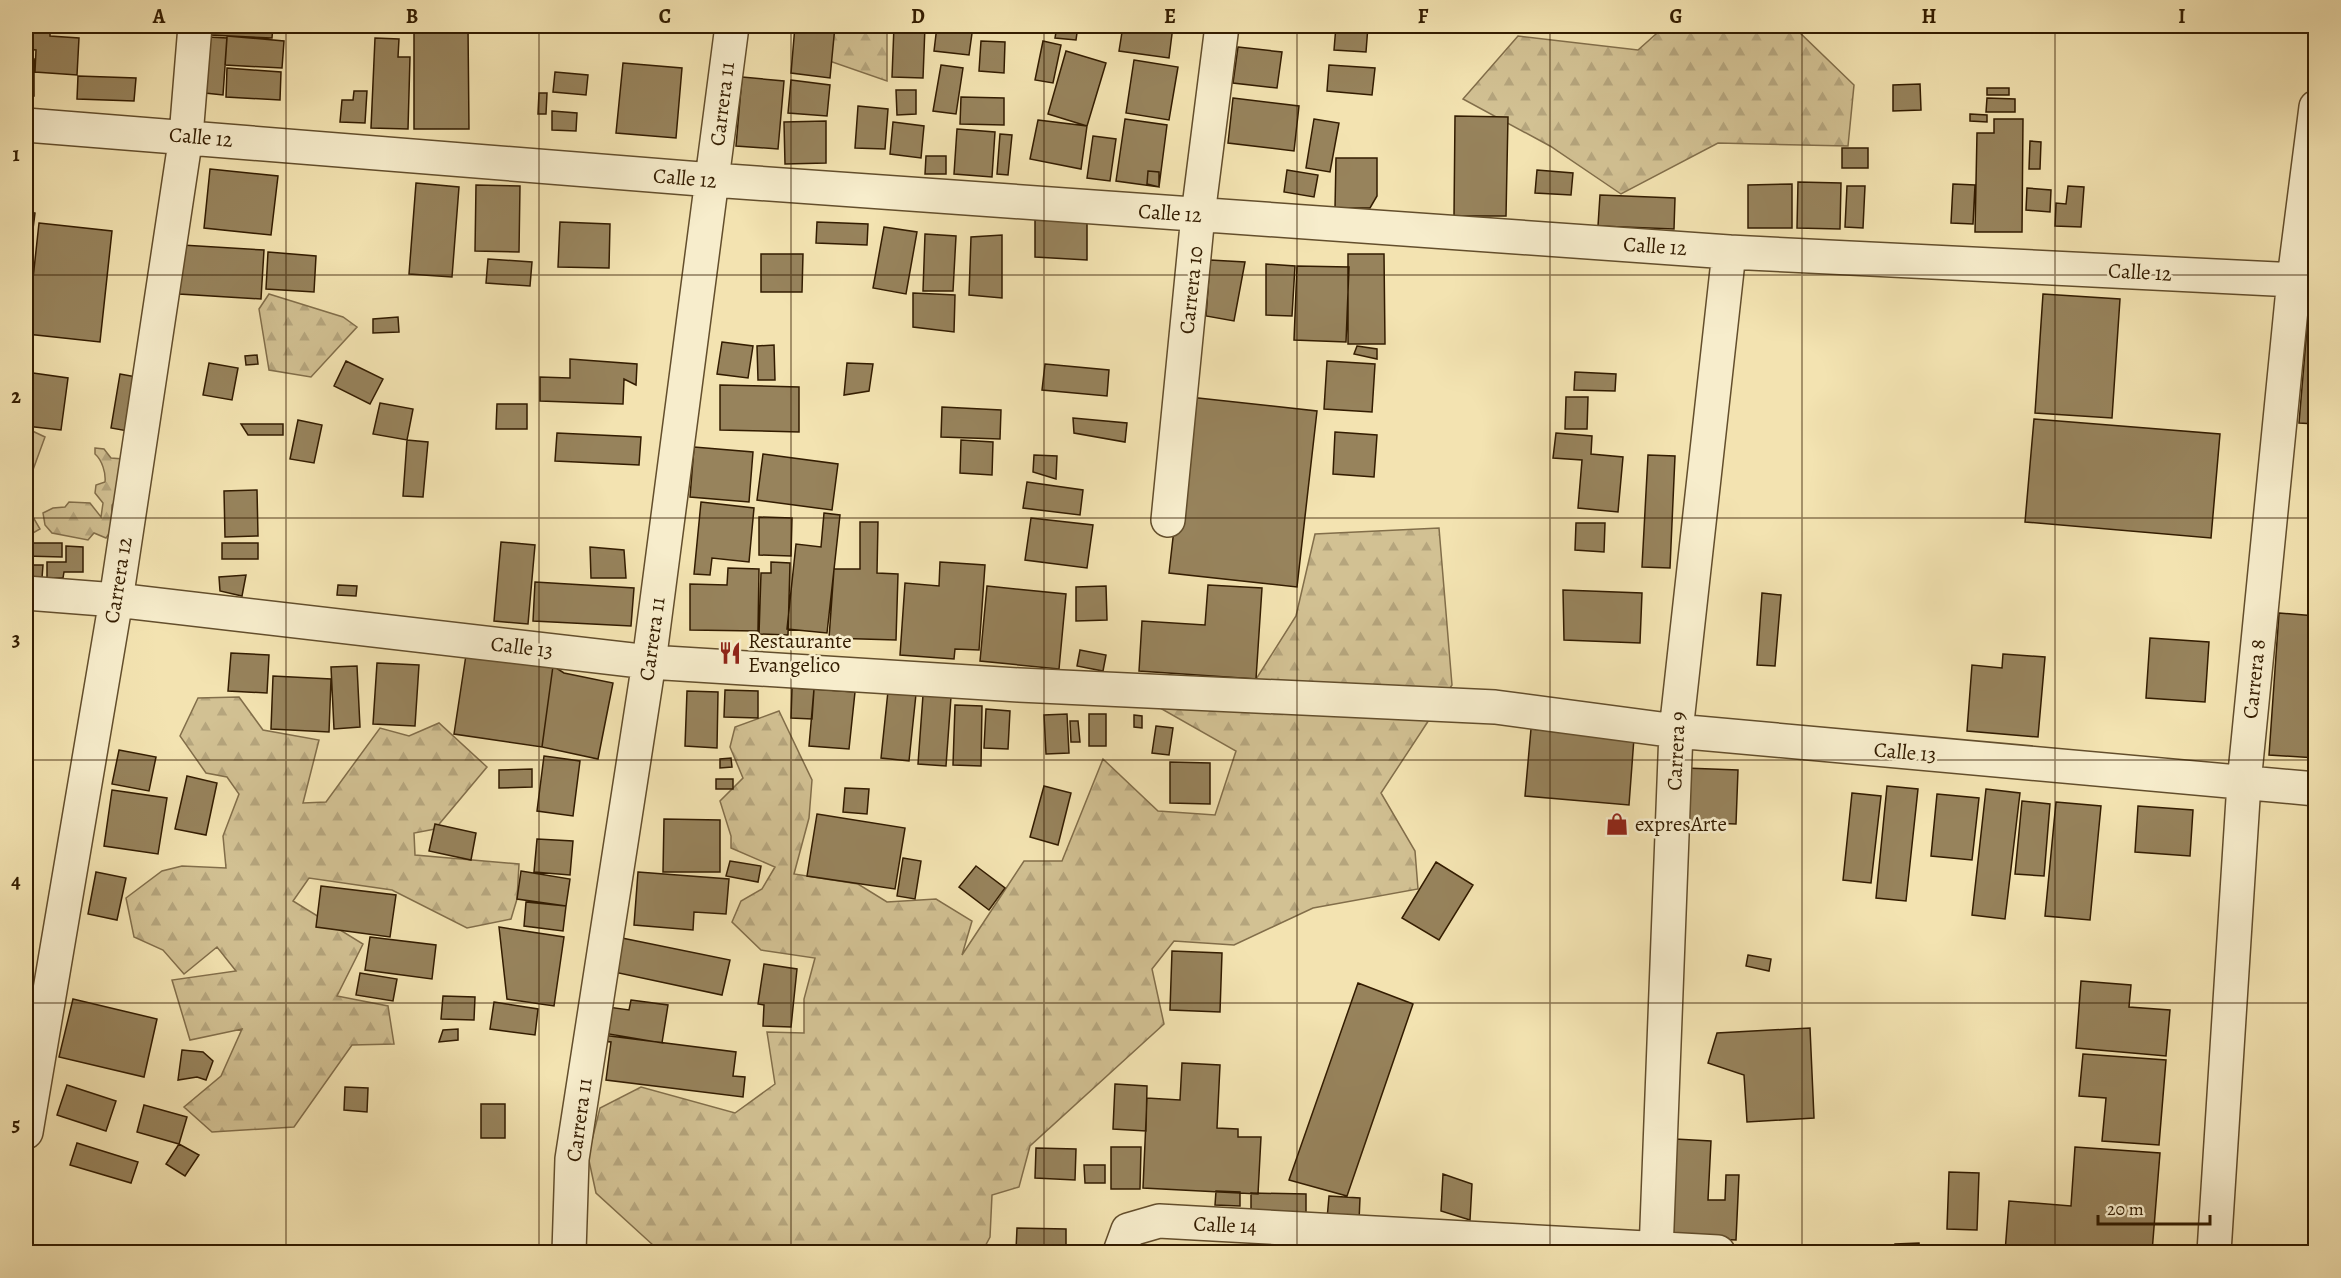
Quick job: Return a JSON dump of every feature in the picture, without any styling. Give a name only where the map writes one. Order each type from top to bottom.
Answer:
[{"type":"street","name":"Carrera 12","points":[[26,1132],[116,600],[186,136],[195,26]]},
{"type":"street","name":"Carrera 11","points":[[569,1252],[572,1159],[649,662],[732,26]]},
{"type":"street","name":"Carrera 10","points":[[1168,520],[1198,215],[1222,26]]},
{"type":"street","name":"Carrera 8","points":[[2214,1252],[2244,783],[2305,280],[2316,107]]},
{"type":"street","name":"Calle 12","points":[[26,124],[713,180],[1729,252],[2305,280]]},
{"type":"street","name":"Carrera 9","points":[[1656,1250],[1676,731],[1729,252]]},
{"type":"street","name":"Calle 13","points":[[26,593],[116,600],[649,662],[1019,684],[1495,707],[1676,731],[2316,789]]},
{"type":"street","name":"Calle 14","points":[[1124,1241],[1159,1221],[1718,1252]]},
{"type":"green space","points":[[819,26],[887,26],[887,81],[815,56]]},
{"type":"green space","points":[[1665,26],[1778,26],[1799,32],[1854,85],[1848,146],[1718,143],[1621,194],[1550,146],[1463,99],[1518,36],[1638,50]]},
{"type":"green space","points":[[269,294],[343,317],[357,327],[311,377],[269,370],[259,309]]},
{"type":"green space","points":[[26,428],[45,437],[26,489]]},
{"type":"green space","points":[[95,448],[104,449],[111,458],[123,459],[116,501],[112,505],[111,531],[106,538],[94,533],[88,540],[52,533],[45,525],[43,513],[53,508],[65,507],[69,502],[90,503],[101,517],[103,503],[95,493],[96,485],[105,482],[105,475],[102,463],[95,454]]},
{"type":"green space","points":[[26,505],[40,529],[26,537]]},
{"type":"green space","points":[[1439,528],[1452,685],[1381,793],[1415,851],[1418,889],[1313,908],[1234,945],[1174,941],[1152,969],[1164,1024],[1030,1146],[1019,1187],[992,1195],[990,1237],[982,1252],[665,1252],[654,1246],[596,1193],[588,1156],[600,1108],[641,1087],[735,1113],[775,1084],[767,1032],[804,1033],[804,999],[815,958],[761,950],[732,922],[741,901],[762,889],[775,867],[731,848],[731,836],[720,801],[743,778],[730,747],[735,727],[779,711],[812,780],[809,818],[794,874],[858,884],[887,902],[936,899],[972,921],[962,955],[1024,861],[1062,861],[1103,759],[1158,811],[1215,815],[1236,751],[1153,704],[1246,695],[1296,616],[1315,534]]},
{"type":"green space","points":[[239,697],[263,730],[319,740],[303,803],[326,802],[380,728],[409,736],[439,723],[487,767],[435,829],[414,833],[415,855],[519,864],[517,899],[511,919],[467,928],[392,890],[309,878],[293,901],[363,944],[337,996],[388,1006],[394,1044],[352,1045],[294,1127],[212,1132],[184,1107],[221,1076],[242,1029],[190,1040],[172,980],[236,971],[217,947],[184,974],[163,950],[134,937],[126,898],[162,871],[182,866],[226,868],[223,836],[239,794],[227,777],[206,773],[180,736],[198,698]]},
{"type":"building","points":[[26,26],[50,26],[50,36],[79,38],[77,75],[35,72],[36,50],[26,49],[26,30],[35,31],[35,27]]},
{"type":"building","points":[[211,26],[273,26],[272,38],[210,35]]},
{"type":"building","points":[[795,26],[835,26],[830,78],[791,73]]},
{"type":"building","points":[[894,26],[925,26],[923,78],[892,77]]},
{"type":"building","points":[[937,26],[973,26],[969,55],[934,51]]},
{"type":"building","points":[[1057,26],[1078,26],[1076,40],[1055,38]]},
{"type":"building","points":[[1123,26],[1173,26],[1169,58],[1119,51]]},
{"type":"building","points":[[1336,26],[1368,26],[1366,52],[1334,50]]},
{"type":"building","points":[[414,28],[468,28],[469,129],[414,129]]},
{"type":"building","points":[[227,36],[284,41],[282,68],[225,65]]},
{"type":"building","points":[[208,37],[227,38],[223,95],[205,93]]},
{"type":"building","points":[[375,38],[399,39],[398,57],[410,57],[408,129],[371,128]]},
{"type":"building","points":[[981,41],[1005,42],[1004,73],[979,71]]},
{"type":"building","points":[[1043,41],[1061,45],[1053,83],[1035,80]]},
{"type":"building","points":[[1238,47],[1282,52],[1277,88],[1233,83]]},
{"type":"building","points":[[1066,51],[1106,63],[1087,126],[1048,114]]},
{"type":"building","points":[[26,59],[34,59],[34,96],[26,96]]},
{"type":"building","points":[[1134,60],[1178,67],[1169,120],[1126,113]]},
{"type":"building","points":[[623,63],[682,68],[676,138],[616,133]]},
{"type":"building","points":[[941,65],[963,68],[956,114],[933,111]]},
{"type":"building","points":[[1329,65],[1375,68],[1372,95],[1327,91]]},
{"type":"building","points":[[227,68],[281,72],[280,100],[226,97]]},
{"type":"building","points":[[555,72],[588,75],[586,95],[553,92]]},
{"type":"building","points":[[78,76],[136,78],[134,101],[77,99]]},
{"type":"building","points":[[742,77],[784,81],[778,149],[736,146]]},
{"type":"building","points":[[791,80],[830,85],[827,116],[788,113]]},
{"type":"building","points":[[1920,84],[1921,110],[1893,111],[1893,85]]},
{"type":"building","points":[[1987,88],[2009,88],[2009,95],[1987,95]]},
{"type":"building","points":[[896,90],[916,90],[916,114],[897,115]]},
{"type":"building","points":[[354,91],[367,91],[365,123],[340,122],[342,100],[353,100]]},
{"type":"building","points":[[539,93],[547,93],[546,114],[538,114]]},
{"type":"building","points":[[961,97],[1004,98],[1004,125],[960,124]]},
{"type":"building","points":[[1233,98],[1299,106],[1294,151],[1228,143]]},
{"type":"building","points":[[1987,98],[2015,99],[2015,112],[1986,112]]},
{"type":"building","points":[[858,106],[888,109],[885,149],[855,148]]},
{"type":"building","points":[[552,111],[577,113],[576,131],[552,130]]},
{"type":"building","points":[[1970,114],[1987,115],[1987,122],[1970,121]]},
{"type":"building","points":[[1455,116],[1508,117],[1506,216],[1454,216]]},
{"type":"building","points":[[1125,119],[1167,125],[1159,187],[1116,181]]},
{"type":"building","points":[[1314,119],[1339,123],[1330,172],[1306,168]]},
{"type":"building","points":[[1994,119],[2023,119],[2022,232],[1975,232],[1977,133],[1994,133]]},
{"type":"building","points":[[1038,120],[1087,126],[1081,169],[1030,159]]},
{"type":"building","points":[[826,121],[826,163],[785,164],[784,122]]},
{"type":"building","points":[[893,122],[924,126],[921,158],[890,154]]},
{"type":"building","points":[[957,129],[995,132],[992,177],[954,174]]},
{"type":"building","points":[[1000,134],[1012,135],[1008,175],[997,174]]},
{"type":"building","points":[[1093,136],[1116,139],[1110,181],[1087,178]]},
{"type":"building","points":[[2030,141],[2041,142],[2040,169],[2029,169]]},
{"type":"building","points":[[1842,148],[1868,148],[1868,168],[1842,168]]},
{"type":"building","points":[[926,156],[946,156],[946,174],[925,174]]},
{"type":"building","points":[[1336,158],[1377,158],[1377,196],[1370,208],[1335,208]]},
{"type":"building","points":[[210,169],[278,176],[271,235],[204,228]]},
{"type":"building","points":[[1287,170],[1318,175],[1314,197],[1284,192]]},
{"type":"building","points":[[1537,170],[1573,173],[1571,195],[1535,193]]},
{"type":"building","points":[[1148,171],[1159,172],[1159,187],[1147,184]]},
{"type":"building","points":[[1798,182],[1841,183],[1840,229],[1797,228]]},
{"type":"building","points":[[416,183],[459,187],[452,277],[409,274]]},
{"type":"building","points":[[1792,184],[1792,228],[1748,228],[1748,185]]},
{"type":"building","points":[[1953,184],[1975,185],[1973,224],[1951,223]]},
{"type":"building","points":[[476,185],[520,186],[519,252],[475,251]]},
{"type":"building","points":[[1847,186],[1865,186],[1863,228],[1845,227]]},
{"type":"building","points":[[2068,186],[2084,187],[2081,227],[2055,226],[2056,203],[2066,204]]},
{"type":"building","points":[[2027,188],[2051,190],[2050,212],[2026,210]]},
{"type":"building","points":[[1600,195],[1675,198],[1674,229],[1598,226]]},
{"type":"building","points":[[26,211],[35,213],[33,229],[26,228]]},
{"type":"building","points":[[1035,220],[1087,221],[1087,260],[1035,257]]},
{"type":"building","points":[[560,222],[610,224],[609,268],[558,267]]},
{"type":"building","points":[[817,222],[868,224],[867,245],[816,243]]},
{"type":"building","points":[[39,223],[112,231],[100,342],[27,334]]},
{"type":"building","points":[[884,227],[917,232],[906,294],[873,288]]},
{"type":"building","points":[[925,234],[956,236],[953,291],[923,291]]},
{"type":"building","points":[[1002,235],[1002,298],[969,295],[971,237]]},
{"type":"building","points":[[182,245],[264,250],[261,299],[179,294]]},
{"type":"building","points":[[268,252],[316,256],[314,292],[266,289]]},
{"type":"building","points":[[761,254],[803,254],[802,292],[761,292]]},
{"type":"building","points":[[1348,254],[1384,254],[1385,344],[1348,344]]},
{"type":"building","points":[[488,259],[532,262],[530,286],[486,283]]},
{"type":"building","points":[[1210,260],[1245,262],[1234,321],[1206,316]]},
{"type":"building","points":[[1266,264],[1295,266],[1292,316],[1266,315]]},
{"type":"building","points":[[1297,266],[1349,267],[1346,342],[1294,340]]},
{"type":"building","points":[[913,293],[955,295],[954,332],[913,327]]},
{"type":"building","points":[[2043,294],[2120,299],[2112,418],[2035,413]]},
{"type":"building","points":[[2309,304],[2316,305],[2316,424],[2299,423]]},
{"type":"building","points":[[398,317],[399,332],[373,333],[373,319]]},
{"type":"building","points":[[722,342],[753,346],[748,378],[717,374]]},
{"type":"building","points":[[774,345],[775,380],[758,380],[757,346]]},
{"type":"building","points":[[1357,346],[1377,349],[1377,359],[1354,354]]},
{"type":"building","points":[[257,355],[258,364],[246,365],[245,356]]},
{"type":"building","points":[[570,359],[637,364],[636,385],[624,379],[623,404],[540,401],[540,377],[570,378]]},
{"type":"building","points":[[346,361],[383,379],[370,404],[334,386]]},
{"type":"building","points":[[1327,361],[1375,364],[1372,412],[1324,409]]},
{"type":"building","points":[[209,363],[238,368],[232,400],[203,395]]},
{"type":"building","points":[[847,363],[873,364],[869,391],[844,395]]},
{"type":"building","points":[[1045,364],[1109,370],[1107,396],[1042,390]]},
{"type":"building","points":[[26,372],[68,378],[61,430],[26,426]]},
{"type":"building","points":[[1575,372],[1616,374],[1615,391],[1574,390]]},
{"type":"building","points":[[120,374],[142,378],[133,432],[111,428]]},
{"type":"building","points":[[720,385],[799,387],[799,432],[720,430]]},
{"type":"building","points":[[1189,397],[1317,411],[1297,587],[1169,573]]},
{"type":"building","points":[[1566,397],[1588,397],[1587,429],[1565,429]]},
{"type":"building","points":[[380,403],[413,409],[407,440],[373,434]]},
{"type":"building","points":[[497,404],[527,404],[527,429],[496,429]]},
{"type":"building","points":[[942,407],[1001,410],[1000,439],[941,437]]},
{"type":"building","points":[[1073,418],[1127,423],[1125,442],[1074,433]]},
{"type":"building","points":[[2034,419],[2220,434],[2211,538],[2025,522]]},
{"type":"building","points":[[298,420],[322,425],[314,463],[290,459]]},
{"type":"building","points":[[241,424],[283,424],[283,435],[248,435]]},
{"type":"building","points":[[1335,432],[1377,435],[1374,477],[1333,474]]},
{"type":"building","points":[[557,433],[641,437],[639,465],[555,461]]},
{"type":"building","points":[[1556,433],[1592,436],[1591,454],[1623,457],[1618,512],[1578,508],[1582,460],[1553,458]]},
{"type":"building","points":[[407,440],[428,442],[423,497],[403,496]]},
{"type":"building","points":[[961,440],[993,442],[992,475],[960,473]]},
{"type":"building","points":[[694,447],[753,452],[749,502],[690,497]]},
{"type":"building","points":[[763,454],[838,464],[832,510],[757,500]]},
{"type":"building","points":[[1034,455],[1057,456],[1056,479],[1033,472]]},
{"type":"building","points":[[1648,455],[1675,456],[1670,568],[1642,567]]},
{"type":"building","points":[[1027,482],[1083,490],[1080,515],[1023,508]]},
{"type":"building","points":[[257,490],[258,536],[225,537],[224,491]]},
{"type":"building","points":[[701,502],[754,508],[749,562],[712,558],[710,575],[694,574]]},
{"type":"building","points":[[824,513],[840,515],[827,633],[787,629],[796,544],[821,547]]},
{"type":"building","points":[[759,517],[792,518],[791,556],[759,555]]},
{"type":"building","points":[[1031,518],[1093,525],[1087,568],[1025,560]]},
{"type":"building","points":[[860,522],[878,522],[877,573],[898,574],[896,640],[829,638],[834,569],[860,569]]},
{"type":"building","points":[[1576,523],[1605,523],[1604,552],[1575,550]]},
{"type":"building","points":[[501,542],[535,545],[528,624],[494,621]]},
{"type":"building","points":[[26,543],[62,543],[62,557],[26,556]]},
{"type":"building","points":[[222,543],[258,543],[258,559],[222,559]]},
{"type":"building","points":[[66,546],[83,547],[83,572],[64,572],[63,578],[47,578],[47,562],[66,562]]},
{"type":"building","points":[[590,547],[624,550],[626,578],[591,578]]},
{"type":"building","points":[[771,562],[790,563],[788,635],[759,634],[761,573],[771,573]]},
{"type":"building","points":[[940,562],[985,565],[979,650],[955,649],[954,659],[900,655],[905,583],[939,586]]},
{"type":"building","points":[[26,565],[43,565],[42,578],[26,577]]},
{"type":"building","points":[[728,568],[759,569],[758,631],[690,630],[690,584],[727,585]]},
{"type":"building","points":[[246,575],[242,596],[220,591],[219,577]]},
{"type":"building","points":[[535,582],[634,588],[631,626],[533,621]]},
{"type":"building","points":[[338,585],[357,586],[356,596],[337,595]]},
{"type":"building","points":[[1208,585],[1262,588],[1256,679],[1139,671],[1142,621],[1205,625]]},
{"type":"building","points":[[987,586],[1066,594],[1059,669],[980,661]]},
{"type":"building","points":[[1106,586],[1107,620],[1076,621],[1076,587]]},
{"type":"building","points":[[1563,590],[1642,593],[1640,643],[1564,640]]},
{"type":"building","points":[[1762,593],[1781,595],[1775,666],[1757,665]]},
{"type":"building","points":[[2279,613],[2316,616],[2316,758],[2269,755]]},
{"type":"building","points":[[26,636],[28,636],[26,681]]},
{"type":"building","points":[[2150,638],[2209,642],[2205,702],[2146,698]]},
{"type":"building","points":[[1080,650],[1106,655],[1103,671],[1077,666]]},
{"type":"building","points":[[231,653],[269,655],[267,693],[228,691]]},
{"type":"building","points":[[2003,654],[2045,657],[2038,737],[1967,731],[1972,665],[2002,668]]},
{"type":"building","points":[[466,655],[553,666],[542,747],[454,734]]},
{"type":"building","points":[[377,663],[419,665],[415,726],[373,724]]},
{"type":"building","points":[[357,666],[360,727],[334,729],[331,667]]},
{"type":"building","points":[[553,666],[564,673],[613,683],[598,759],[542,747]]},
{"type":"building","points":[[273,676],[331,679],[329,732],[271,729]]},
{"type":"building","points":[[792,688],[814,689],[812,719],[791,718]]},
{"type":"building","points":[[814,689],[855,692],[849,749],[809,746]]},
{"type":"building","points":[[725,690],[758,691],[758,718],[724,717]]},
{"type":"building","points":[[687,691],[718,692],[717,748],[685,746]]},
{"type":"building","points":[[888,691],[916,694],[909,761],[881,758]]},
{"type":"building","points":[[923,695],[951,697],[946,766],[918,764]]},
{"type":"building","points":[[955,705],[982,706],[981,766],[953,765]]},
{"type":"building","points":[[986,709],[1010,711],[1008,749],[984,748]]},
{"type":"building","points":[[1067,714],[1069,753],[1046,754],[1044,715]]},
{"type":"building","points":[[1089,714],[1106,714],[1106,746],[1089,746]]},
{"type":"building","points":[[1134,715],[1142,716],[1142,728],[1134,727]]},
{"type":"building","points":[[1070,721],[1078,721],[1080,742],[1071,742]]},
{"type":"building","points":[[1156,726],[1173,728],[1169,755],[1152,753]]},
{"type":"building","points":[[1531,729],[1634,738],[1629,805],[1525,796]]},
{"type":"building","points":[[119,750],[156,757],[149,791],[112,784]]},
{"type":"building","points":[[544,756],[580,761],[573,816],[537,811]]},
{"type":"building","points":[[731,758],[732,767],[720,768],[720,759]]},
{"type":"building","points":[[1170,762],[1210,763],[1210,804],[1170,803]]},
{"type":"building","points":[[1685,768],[1738,770],[1736,824],[1683,822]]},
{"type":"building","points":[[532,769],[532,787],[499,788],[499,770]]},
{"type":"building","points":[[187,776],[217,783],[206,835],[175,829]]},
{"type":"building","points":[[716,779],[733,779],[733,789],[716,789]]},
{"type":"building","points":[[1044,786],[1071,793],[1058,845],[1030,837]]},
{"type":"building","points":[[1887,786],[1918,789],[1906,901],[1876,898]]},
{"type":"building","points":[[845,788],[869,789],[867,814],[843,812]]},
{"type":"building","points":[[1986,789],[2020,793],[2005,919],[1972,915]]},
{"type":"building","points":[[112,790],[167,798],[158,854],[104,846]]},
{"type":"building","points":[[1852,793],[1881,796],[1871,883],[1843,880]]},
{"type":"building","points":[[1937,794],[1979,798],[1972,860],[1931,856]]},
{"type":"building","points":[[2022,801],[2050,804],[2044,876],[2015,874]]},
{"type":"building","points":[[2056,802],[2101,806],[2090,920],[2045,916]]},
{"type":"building","points":[[2138,806],[2193,810],[2190,856],[2135,852]]},
{"type":"building","points":[[817,814],[905,828],[895,889],[807,876]]},
{"type":"building","points":[[664,819],[720,820],[720,872],[663,872]]},
{"type":"building","points":[[435,824],[476,833],[471,860],[429,851]]},
{"type":"building","points":[[537,839],[573,841],[570,875],[534,872]]},
{"type":"building","points":[[903,858],[921,861],[915,899],[897,896]]},
{"type":"building","points":[[730,861],[761,866],[758,882],[726,876]]},
{"type":"building","points":[[1436,862],[1473,885],[1439,940],[1402,918]]},
{"type":"building","points":[[976,866],[1005,888],[989,910],[959,887]]},
{"type":"building","points":[[521,871],[570,879],[566,906],[517,899]]},
{"type":"building","points":[[96,872],[126,878],[117,920],[88,914]]},
{"type":"building","points":[[638,872],[729,879],[726,914],[694,912],[693,930],[634,925]]},
{"type":"building","points":[[321,886],[396,895],[390,937],[316,927]]},
{"type":"building","points":[[526,902],[566,906],[563,931],[524,926]]},
{"type":"building","points":[[499,927],[564,937],[554,1006],[507,999]]},
{"type":"building","points":[[370,937],[436,945],[432,979],[365,970]]},
{"type":"building","points":[[622,938],[730,960],[722,995],[614,972]]},
{"type":"building","points":[[1172,951],[1222,953],[1220,1012],[1170,1010]]},
{"type":"building","points":[[1748,955],[1771,959],[1769,971],[1746,966]]},
{"type":"building","points":[[764,964],[797,969],[791,1027],[763,1026],[764,1005],[758,1004]]},
{"type":"building","points":[[360,973],[397,979],[393,1001],[356,995]]},
{"type":"building","points":[[2081,981],[2131,985],[2129,1007],[2170,1010],[2166,1056],[2076,1048]]},
{"type":"building","points":[[1358,983],[1413,1004],[1347,1196],[1289,1180]]},
{"type":"building","points":[[443,996],[475,997],[474,1020],[441,1019]]},
{"type":"building","points":[[73,999],[157,1019],[144,1077],[59,1057]]},
{"type":"building","points":[[631,1000],[668,1005],[662,1043],[597,1032],[601,1006],[629,1010]]},
{"type":"building","points":[[494,1002],[538,1009],[535,1035],[490,1029]]},
{"type":"building","points":[[1810,1028],[1814,1118],[1747,1122],[1744,1075],[1708,1063],[1717,1033]]},
{"type":"building","points":[[458,1029],[458,1040],[439,1042],[443,1030]]},
{"type":"building","points":[[602,1035],[736,1052],[733,1076],[745,1077],[743,1097],[606,1080],[611,1042],[601,1041]]},
{"type":"building","points":[[182,1050],[203,1052],[213,1061],[206,1080],[197,1077],[178,1080]]},
{"type":"building","points":[[2083,1054],[2166,1060],[2159,1145],[2102,1141],[2106,1098],[2079,1096]]},
{"type":"building","points":[[1182,1063],[1220,1065],[1217,1128],[1238,1129],[1238,1137],[1261,1137],[1258,1194],[1143,1188],[1147,1098],[1180,1100]]},
{"type":"building","points":[[1115,1084],[1147,1086],[1146,1131],[1113,1129]]},
{"type":"building","points":[[67,1085],[116,1101],[106,1131],[57,1115]]},
{"type":"building","points":[[345,1087],[368,1088],[367,1112],[344,1110]]},
{"type":"building","points":[[481,1104],[505,1104],[505,1138],[481,1138]]},
{"type":"building","points":[[144,1105],[187,1117],[179,1144],[137,1132]]},
{"type":"building","points":[[1675,1139],[1711,1141],[1708,1200],[1725,1200],[1726,1175],[1739,1175],[1736,1240],[1670,1237]]},
{"type":"building","points":[[77,1143],[138,1162],[131,1183],[70,1165]]},
{"type":"building","points":[[179,1144],[199,1155],[185,1176],[166,1164]]},
{"type":"building","points":[[1111,1147],[1141,1147],[1140,1189],[1111,1189]]},
{"type":"building","points":[[2075,1147],[2160,1153],[2152,1252],[2005,1252],[2009,1201],[2071,1206]]},
{"type":"building","points":[[1036,1148],[1076,1149],[1075,1180],[1035,1178]]},
{"type":"building","points":[[1084,1165],[1105,1165],[1105,1183],[1085,1183]]},
{"type":"building","points":[[1949,1172],[1979,1173],[1977,1230],[1947,1229]]},
{"type":"building","points":[[1443,1174],[1472,1184],[1470,1220],[1441,1211]]},
{"type":"building","points":[[1216,1191],[1240,1192],[1240,1206],[1215,1205]]},
{"type":"building","points":[[1251,1193],[1306,1194],[1306,1218],[1251,1217]]},
{"type":"building","points":[[1329,1196],[1360,1198],[1359,1221],[1327,1219]]},
{"type":"building","points":[[1017,1228],[1066,1229],[1066,1252],[1016,1250]]},
{"type":"building","points":[[1919,1243],[1920,1252],[1895,1252],[1895,1244]]},
{"type":"building","points":[[26,1246],[39,1252],[26,1252]]},
{"type":"place","name":"Restaurante Evangelico","points":[[730,653]]},
{"type":"place","name":"expresArte","points":[[1617,824]]}]
